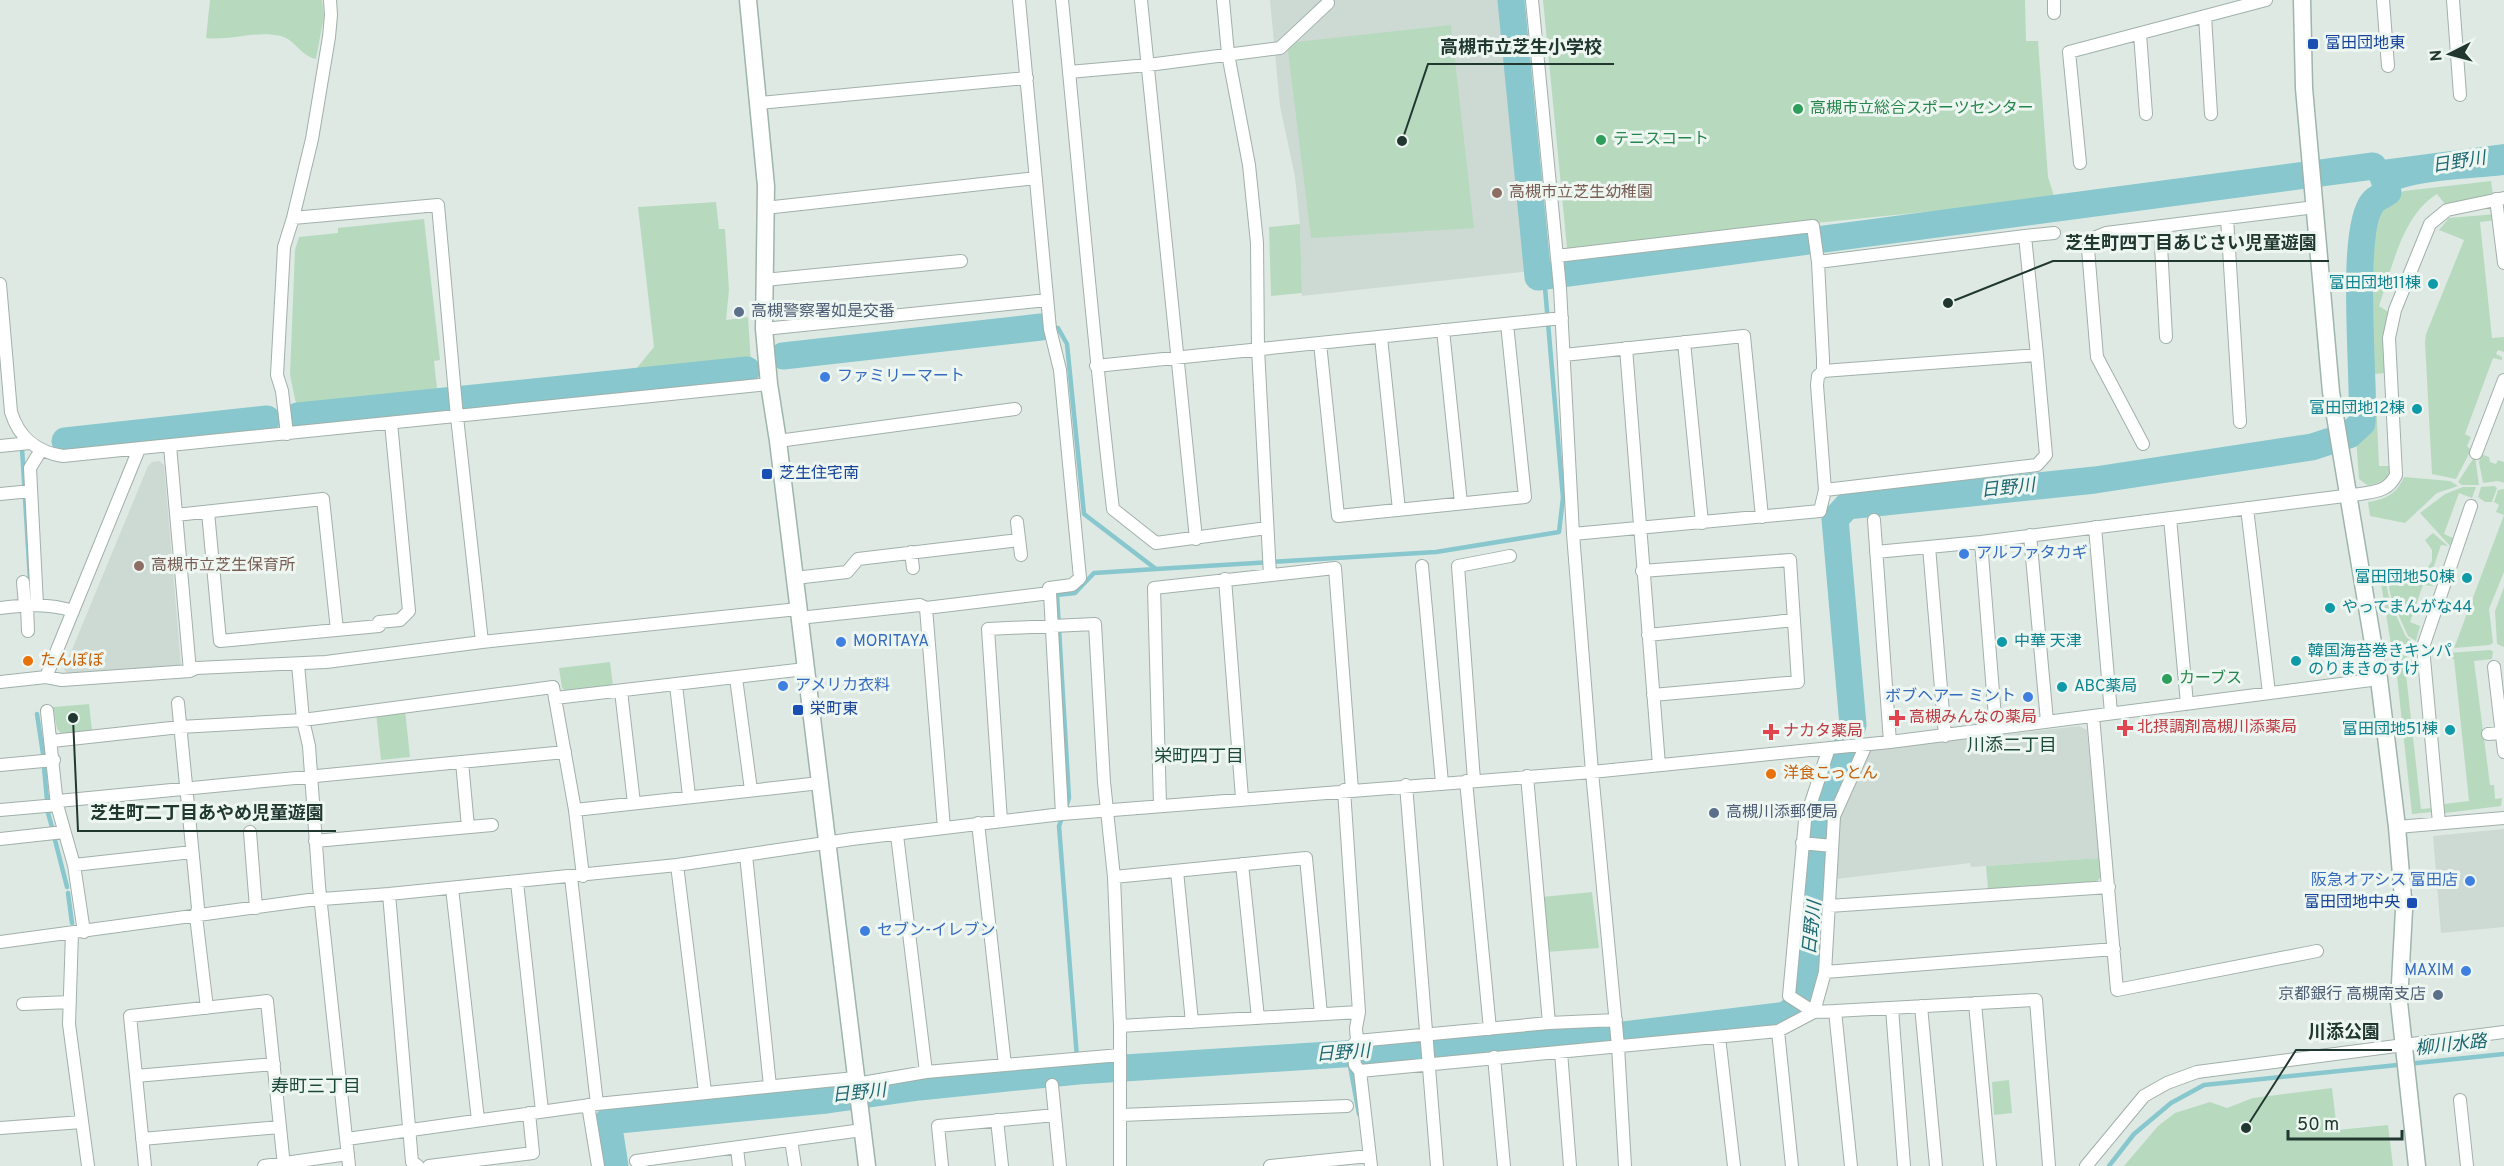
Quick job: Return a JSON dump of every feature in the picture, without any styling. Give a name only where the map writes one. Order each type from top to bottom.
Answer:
[{"type":"street","points":[[287,434],[282,391],[277,375],[284,247],[312,139],[329,37],[330,0]]},
{"type":"street","points":[[748,0],[760,103],[766,186],[764,328],[769,384],[778,441],[867,1166]]},
{"type":"street","points":[[1019,0],[1050,329],[1060,369],[1080,578],[1072,585],[1049,588],[1053,625],[1062,814]]},
{"type":"street","points":[[1062,0],[1096,366],[1113,509],[1156,543],[1267,528]]},
{"type":"street","points":[[1141,0],[1196,539]]},
{"type":"street","points":[[1223,0],[1228,54],[1249,165],[1254,221],[1258,350],[1270,575]]},
{"type":"street","points":[[1532,0],[1560,288],[1573,534],[1592,772],[1618,1044],[1625,1166]]},
{"type":"street","points":[[2080,163],[2069,52],[2266,0]]},
{"type":"street","points":[[2302,0],[2304,88],[2331,392],[2379,679],[2397,827],[2404,910],[2399,1002],[2416,1166]]},
{"type":"street","points":[[2383,0],[2388,66]]},
{"type":"street","points":[[2453,0],[2460,95]]},
{"type":"street","points":[[1069,72],[1148,65],[1280,48],[1328,3]]},
{"type":"street","points":[[2205,16],[2211,114]]},
{"type":"street","points":[[2140,34],[2146,114]]},
{"type":"street","points":[[760,103],[1027,78]]},
{"type":"street","points":[[765,208],[1036,178]]},
{"type":"street","points":[[1876,552],[1981,542],[2380,491],[2390,486],[2396,475],[2389,338],[2395,310],[2430,224],[2446,210],[2500,198],[2504,263]]},
{"type":"street","points":[[293,218],[438,205],[482,642]]},
{"type":"street","points":[[2143,444],[2097,357],[2088,249],[2091,239],[2106,233],[2315,207]]},
{"type":"street","points":[[2227,218],[2240,422]]},
{"type":"street","points":[[1557,261],[1813,226],[1818,258],[1823,370],[1818,376],[1816,385],[1825,490],[1820,511],[1573,534]]},
{"type":"street","points":[[2160,227],[2166,337]]},
{"type":"street","points":[[1818,258],[2054,233]]},
{"type":"street","points":[[1825,490],[2037,465],[2046,455],[2025,236]]},
{"type":"street","points":[[764,280],[961,261]]},
{"type":"street","points":[[0,284],[11,412],[18,429],[30,443],[41,450],[63,456],[391,423],[457,411],[769,384]]},
{"type":"street","points":[[764,328],[1047,300]]},
{"type":"street","points":[[1096,366],[1562,318]]},
{"type":"street","points":[[1320,343],[1338,516],[1399,510],[1526,497],[1507,324]]},
{"type":"street","points":[[1443,330],[1461,503]]},
{"type":"street","points":[[1564,355],[1744,336],[1762,517]]},
{"type":"street","points":[[1381,337],[1399,510]]},
{"type":"street","points":[[1684,342],[1702,523]]},
{"type":"street","points":[[1626,348],[1659,765]]},
{"type":"street","points":[[1823,370],[2037,355]]},
{"type":"street","points":[[2476,453],[2504,380]]},
{"type":"street","points":[[778,441],[1015,409]]},
{"type":"street","points":[[208,512],[220,641],[380,626],[379,622],[400,620],[409,611],[391,423]]},
{"type":"street","points":[[0,447],[30,443]]},
{"type":"street","points":[[170,446],[189,670]]},
{"type":"street","points":[[46,677],[139,449]]},
{"type":"street","points":[[28,631],[30,468],[41,450]]},
{"type":"street","points":[[0,494],[31,491]]},
{"type":"street","points":[[176,515],[323,499],[337,630]]},
{"type":"street","points":[[2439,823],[2423,647],[2471,506]]},
{"type":"street","points":[[2247,508],[2269,693]]},
{"type":"street","points":[[2170,518],[2187,704]]},
{"type":"street","points":[[1874,520],[1890,742]]},
{"type":"street","points":[[1017,522],[1021,555]]},
{"type":"street","points":[[2095,527],[2111,713]]},
{"type":"street","points":[[2030,535],[2047,721]]},
{"type":"street","points":[[795,578],[847,572],[858,559],[1019,540]]},
{"type":"street","points":[[1981,542],[1996,730]]},
{"type":"street","points":[[1929,547],[1945,736]]},
{"type":"street","points":[[911,552],[913,568]]},
{"type":"street","points":[[1490,1029],[1470,781],[1458,566],[1510,556]]},
{"type":"street","points":[[1642,571],[1790,560],[1798,682],[1653,695]]},
{"type":"street","points":[[1422,566],[1442,783]]},
{"type":"street","points":[[1160,805],[1154,588],[1335,568],[1359,1012],[1356,1028],[1357,1041]]},
{"type":"street","points":[[1225,579],[1242,798]]},
{"type":"street","points":[[23,582],[29,605]]},
{"type":"street","points":[[0,682],[46,677],[62,680],[196,668],[298,664],[482,642],[799,614],[920,605],[926,608],[1050,593]]},
{"type":"street","points":[[0,608],[29,605],[63,607],[73,611]]},
{"type":"street","points":[[926,608],[944,828]]},
{"type":"street","points":[[1648,635],[1794,620]]},
{"type":"street","points":[[1000,821],[988,629],[1095,624],[1113,877],[1120,1026],[1120,1166]]},
{"type":"street","points":[[264,1166],[349,1160],[315,842],[309,746],[303,720],[298,664]]},
{"type":"street","points":[[2494,667],[2504,752]]},
{"type":"street","points":[[555,698],[805,669]]},
{"type":"street","points":[[736,678],[751,790]]},
{"type":"street","points":[[0,942],[322,899],[677,865],[978,823],[1107,809],[1592,772],[1866,745],[2379,679]]},
{"type":"street","points":[[676,685],[689,796]]},
{"type":"street","points":[[52,741],[180,727],[303,720],[553,687],[575,810],[577,876],[598,1166]]},
{"type":"street","points":[[621,691],[634,802]]},
{"type":"street","points":[[178,703],[198,908],[196,916],[207,1008]]},
{"type":"street","points":[[47,711],[57,803],[74,865],[78,933],[69,1002],[69,1024],[87,1166]]},
{"type":"street","points":[[2093,716],[2117,990],[2317,951]]},
{"type":"street","points":[[2488,734],[2502,733]]},
{"type":"street","points":[[1814,1012],[1825,972],[1834,816],[1866,745]]},
{"type":"street","points":[[1814,1012],[1789,996],[1804,821],[1829,748]]},
{"type":"street","points":[[0,810],[185,789],[565,752]]},
{"type":"street","points":[[0,765],[54,760]]},
{"type":"street","points":[[462,762],[468,827]]},
{"type":"street","points":[[1527,776],[1549,1023]]},
{"type":"street","points":[[575,810],[820,783]]},
{"type":"street","points":[[1406,785],[1437,1166]]},
{"type":"street","points":[[2397,827],[2504,818]]},
{"type":"street","points":[[978,823],[1005,1065]]},
{"type":"street","points":[[315,842],[492,825]]},
{"type":"street","points":[[0,839],[64,832]]},
{"type":"street","points":[[250,832],[256,908]]},
{"type":"street","points":[[897,835],[926,1072]]},
{"type":"street","points":[[1802,843],[1832,846]]},
{"type":"street","points":[[74,865],[192,852]]},
{"type":"street","points":[[746,855],[770,1086]]},
{"type":"street","points":[[1113,877],[1306,858],[1321,1014]]},
{"type":"street","points":[[1242,864],[1258,1018]]},
{"type":"street","points":[[677,865],[705,1092]]},
{"type":"street","points":[[1177,871],[1192,1022]]},
{"type":"street","points":[[517,882],[542,1111]]},
{"type":"street","points":[[1829,906],[2109,887]]},
{"type":"street","points":[[452,888],[478,1120]]},
{"type":"street","points":[[389,894],[412,1162],[418,1166]]},
{"type":"street","points":[[1825,972],[2114,949]]},
{"type":"street","points":[[145,1166],[130,1016],[267,1000],[284,1164]]},
{"type":"street","points":[[1360,1071],[1561,1052],[1618,1044],[1778,1031],[1814,1012],[2036,1000],[2049,1166]]},
{"type":"street","points":[[23,1004],[69,1002]]},
{"type":"street","points":[[1975,1003],[1990,1166]]},
{"type":"street","points":[[1921,1006],[1936,1166]]},
{"type":"street","points":[[1892,1008],[1904,1166]]},
{"type":"street","points":[[1835,1011],[1851,1166]]},
{"type":"street","points":[[1120,1026],[1359,1012]]},
{"type":"street","points":[[1270,1166],[1370,1161],[1360,1071],[1355,1065],[1353,1045],[1357,1041],[1549,1023],[1616,1022]]},
{"type":"street","points":[[1778,1031],[1792,1166]]},
{"type":"street","points":[[2086,1166],[2144,1096],[2167,1083],[2197,1072],[2404,1047],[2504,1032]]},
{"type":"street","points":[[1719,1037],[1734,1166]]},
{"type":"street","points":[[1561,1052],[1570,1166]]},
{"type":"street","points":[[347,1139],[542,1111],[705,1092],[856,1081],[926,1072],[1120,1054]]},
{"type":"street","points":[[1494,1057],[1504,1166]]},
{"type":"street","points":[[136,1077],[274,1064]]},
{"type":"street","points":[[1052,1085],[1060,1166]]},
{"type":"street","points":[[2460,1100],[2467,1166]]},
{"type":"street","points":[[1121,1115],[1347,1106]]},
{"type":"street","points":[[429,1166],[533,1153],[529,1113]]},
{"type":"street","points":[[942,1166],[938,1126],[1055,1115]]},
{"type":"street","points":[[997,1120],[1002,1166]]},
{"type":"street","points":[[0,1128],[82,1122]]},
{"type":"street","points":[[142,1139],[280,1127]]},
{"type":"street","points":[[636,1161],[682,1160],[737,1148],[862,1130]]},
{"type":"street","points":[[791,1140],[795,1166]]},
{"type":"street","points":[[737,1148],[739,1166]]},
{"type":"shaded area","points":[[1270,0],[1501,0],[1530,271],[1302,296],[1300,224],[1295,177],[1280,106]]},
{"type":"shaded area","name":"高槻市立芝生保育所","points":[[159,461],[164,465],[181,666],[67,674],[64,669],[148,466],[152,462]]},
{"type":"shaded area","points":[[2079,726],[2087,730],[2099,858],[1971,867],[1970,863],[1836,879],[1839,817],[1870,750]]},
{"type":"shaded area","name":"阪急オアシス 富田店","points":[[2504,829],[2504,927],[2441,933],[2433,836]]},
{"type":"green space","points":[[210,0],[322,0],[324,16],[316,59],[306,55],[286,38],[272,34],[206,38]]},
{"type":"green space","name":"高槻市立総合スポーツセンター","points":[[1543,0],[2025,0],[2026,41],[2038,41],[2048,177],[2055,199],[1567,248]]},
{"type":"green space","points":[[1451,25],[1474,228],[1311,238],[1287,43]]},
{"type":"green space","points":[[2491,181],[2493,195],[2445,204],[2437,194],[2415,215],[2400,244],[2379,306],[2390,313],[2386,373],[2375,374],[2379,466],[2390,466],[2390,471],[2383,480],[2367,485],[2359,479],[2356,437],[2372,410],[2367,248],[2369,228],[2375,209],[2404,191]]},
{"type":"green space","points":[[716,202],[719,229],[725,229],[729,290],[726,320],[748,317],[751,362],[748,366],[637,378],[636,369],[654,347],[638,207]]},
{"type":"green space","points":[[2496,214],[2497,220],[2480,222],[2492,338],[2504,337],[2504,352],[2498,350],[2496,354],[2502,357],[2502,360],[2493,358],[2465,434],[2471,437],[2467,446],[2471,450],[2456,479],[2432,474],[2425,342],[2426,334],[2464,240],[2439,230],[2449,218]]},
{"type":"green space","points":[[424,219],[440,360],[434,361],[438,398],[298,413],[290,375],[295,250],[299,237],[338,233],[338,228]]},
{"type":"green space","points":[[1300,224],[1302,293],[1271,296],[1269,227]]},
{"type":"green space","points":[[2481,454],[2489,457],[2490,462],[2496,464],[2498,460],[2504,462],[2504,483],[2498,481],[2483,483],[2479,462]]},
{"type":"green space","points":[[2475,456],[2479,485],[2462,485],[2458,482]]},
{"type":"green space","points":[[2404,477],[2450,481],[2458,486],[2437,493],[2405,523],[2370,516],[2368,502],[2390,495],[2398,488]]},
{"type":"green space","points":[[2494,486],[2497,488],[2492,502],[2485,502],[2478,497],[2481,487]]},
{"type":"green space","points":[[2463,487],[2476,487],[2472,498],[2459,493],[2444,534],[2453,538],[2450,546],[2420,513],[2445,494]]},
{"type":"green space","points":[[2504,489],[2504,515],[2496,512],[2499,505],[2494,502],[2498,490]]},
{"type":"green space","points":[[2504,515],[2504,572],[2489,609],[2493,643],[2454,648]]},
{"type":"green space","points":[[2433,533],[2448,546],[2441,545],[2430,578],[2437,580],[2435,585],[2426,579],[2420,570],[2428,567],[2432,561],[2432,550],[2425,540]]},
{"type":"green space","points":[[2405,566],[2413,572],[2418,571],[2434,586],[2423,585],[2410,622],[2420,626],[2416,641],[2408,636],[2392,601],[2387,578]]},
{"type":"green space","points":[[2381,583],[2386,583],[2390,602],[2406,637],[2421,647],[2396,664],[2393,657]]},
{"type":"green space","points":[[2504,587],[2504,647],[2497,644],[2495,611]]},
{"type":"green space","points":[[2493,651],[2492,659],[2474,661],[2490,785],[2494,785],[2495,799],[2502,798],[2501,806],[2445,813],[2444,804],[2469,801],[2454,659],[2449,659],[2448,653]]},
{"type":"green space","points":[[2414,656],[2416,673],[2406,674],[2421,809],[2431,808],[2432,812],[2412,814],[2396,667]]},
{"type":"green space","points":[[610,662],[613,686],[567,692],[562,688],[559,668]]},
{"type":"green space","points":[[89,704],[92,730],[62,734],[57,729],[53,707]]},
{"type":"green space","points":[[405,710],[410,757],[381,760],[376,713]]},
{"type":"green space","points":[[2099,858],[2101,876],[2097,882],[1988,889],[1986,866]]},
{"type":"green space","points":[[1592,892],[1599,948],[1546,952],[1542,897]]},
{"type":"green space","points":[[2009,1080],[2012,1113],[1994,1115],[1992,1082]]},
{"type":"green space","points":[[2332,1088],[2337,1130],[2388,1125],[2393,1166],[2124,1166],[2158,1126],[2175,1113],[2210,1102],[2227,1108],[2253,1098]]},
{"type":"water","points":[[2504,144],[2504,175],[2430,182],[2402,188],[2384,198],[2369,218],[2357,214],[2372,186],[2369,178],[2362,176],[2336,180],[2336,166]]},
{"type":"waterway","points":[[1511,0],[1538,277],[2373,166]]},
{"type":"waterway","name":"日野川","points":[[615,1166],[608,1121],[827,1100],[919,1087],[1078,1071],[1607,1037],[1786,1015],[1802,1002],[1807,985],[1824,818],[1853,725],[1835,519],[1847,506],[2095,480],[2312,447],[2349,435],[2362,423],[2360,272],[2366,217],[2373,202],[2388,192]]},
{"type":"waterway","points":[[1041,327],[1058,328],[1067,344],[1084,514],[1156,569],[1436,552],[1559,532],[1563,498],[1544,276]]},
{"type":"waterway","points":[[783,356],[1041,327]]},
{"type":"waterway","points":[[298,416],[747,370]]},
{"type":"waterway","points":[[65,441],[267,419]]},
{"type":"waterway","points":[[22,448],[30,580]]},
{"type":"waterway","points":[[1066,807],[1069,798],[1057,595],[1075,593],[1094,573],[1156,569]]},
{"type":"waterway","points":[[37,714],[43,754]]},
{"type":"waterway","points":[[44,767],[47,800]]},
{"type":"waterway","points":[[48,813],[52,827]]},
{"type":"waterway","points":[[1063,815],[1059,826],[1078,1071]]},
{"type":"waterway","points":[[55,840],[67,887]]},
{"type":"waterway","points":[[68,893],[72,923]]},
{"type":"waterway","name":"柳川水路","points":[[2109,1166],[2134,1134],[2171,1103],[2204,1085],[2504,1054]]},
{"type":"waterway","points":[[1348,1055],[1359,1114]]},
{"type":"place","name":"富田団地東","points":[[2313,44]]},
{"type":"place","name":"高槻市立総合スポーツセンター","points":[[1798,109]]},
{"type":"place","name":"テニスコート","points":[[1601,140]]},
{"type":"place","name":"高槻市立芝生小学校","points":[[1402,141]]},
{"type":"place","name":"高槻市立芝生幼稚園","points":[[1497,193]]},
{"type":"place","name":"富田団地11棟","points":[[2433,284]]},
{"type":"place","name":"芝生町四丁目あじさい児童遊園","points":[[1948,303]]},
{"type":"place","name":"高槻警察署如是交番","points":[[739,312]]},
{"type":"place","name":"ファミリーマート","points":[[825,377]]},
{"type":"place","name":"富田団地12棟","points":[[2417,409]]},
{"type":"place","name":"芝生住宅南","points":[[767,474]]},
{"type":"place","name":"アルファタカギ","points":[[1964,554]]},
{"type":"place","name":"高槻市立芝生保育所","points":[[139,566]]},
{"type":"place","name":"富田団地50棟","points":[[2467,578]]},
{"type":"place","name":"やってまんがな44","points":[[2330,608]]},
{"type":"place","name":"MORITAYA","points":[[841,642]]},
{"type":"place","name":"中華 天津","points":[[2002,642]]},
{"type":"place","name":"たんぽぽ","points":[[28,661]]},
{"type":"place","name":"韓国海苔巻きキンパ のりまきのすけ","points":[[2296,661]]},
{"type":"place","name":"カーブス","points":[[2167,679]]},
{"type":"place","name":"アメリカ衣料","points":[[783,686]]},
{"type":"place","name":"ABC薬局","points":[[2062,687]]},
{"type":"place","name":"ボブヘアー ミント","points":[[2028,697]]},
{"type":"place","name":"栄町東","points":[[798,710]]},
{"type":"place","name":"芝生町二丁目あやめ児童遊園","points":[[73,718]]},
{"type":"place","name":"高槻みんなの薬局","points":[[1897,718]]},
{"type":"place","name":"北摂調剤高槻川添薬局","points":[[2125,728]]},
{"type":"place","name":"富田団地51棟","points":[[2450,730]]},
{"type":"place","name":"ナカタ薬局","points":[[1771,732]]},
{"type":"place","name":"洋食こっとん","points":[[1771,774]]},
{"type":"place","name":"高槻川添郵便局","points":[[1714,813]]},
{"type":"place","name":"阪急オアシス 富田店","points":[[2470,881]]},
{"type":"place","name":"富田団地中央","points":[[2412,903]]},
{"type":"place","name":"セブン-イレブン","points":[[865,931]]},
{"type":"place","name":"MAXIM","points":[[2466,971]]},
{"type":"place","name":"京都銀行 高槻南支店","points":[[2438,995]]},
{"type":"place","name":"川添公園","points":[[2246,1128]]},
{"type":"district","name":"川添二丁目","points":[[2012,746]]},
{"type":"district","name":"栄町四丁目","points":[[1199,757]]},
{"type":"district","name":"寿町三丁目","points":[[316,1087]]}]
